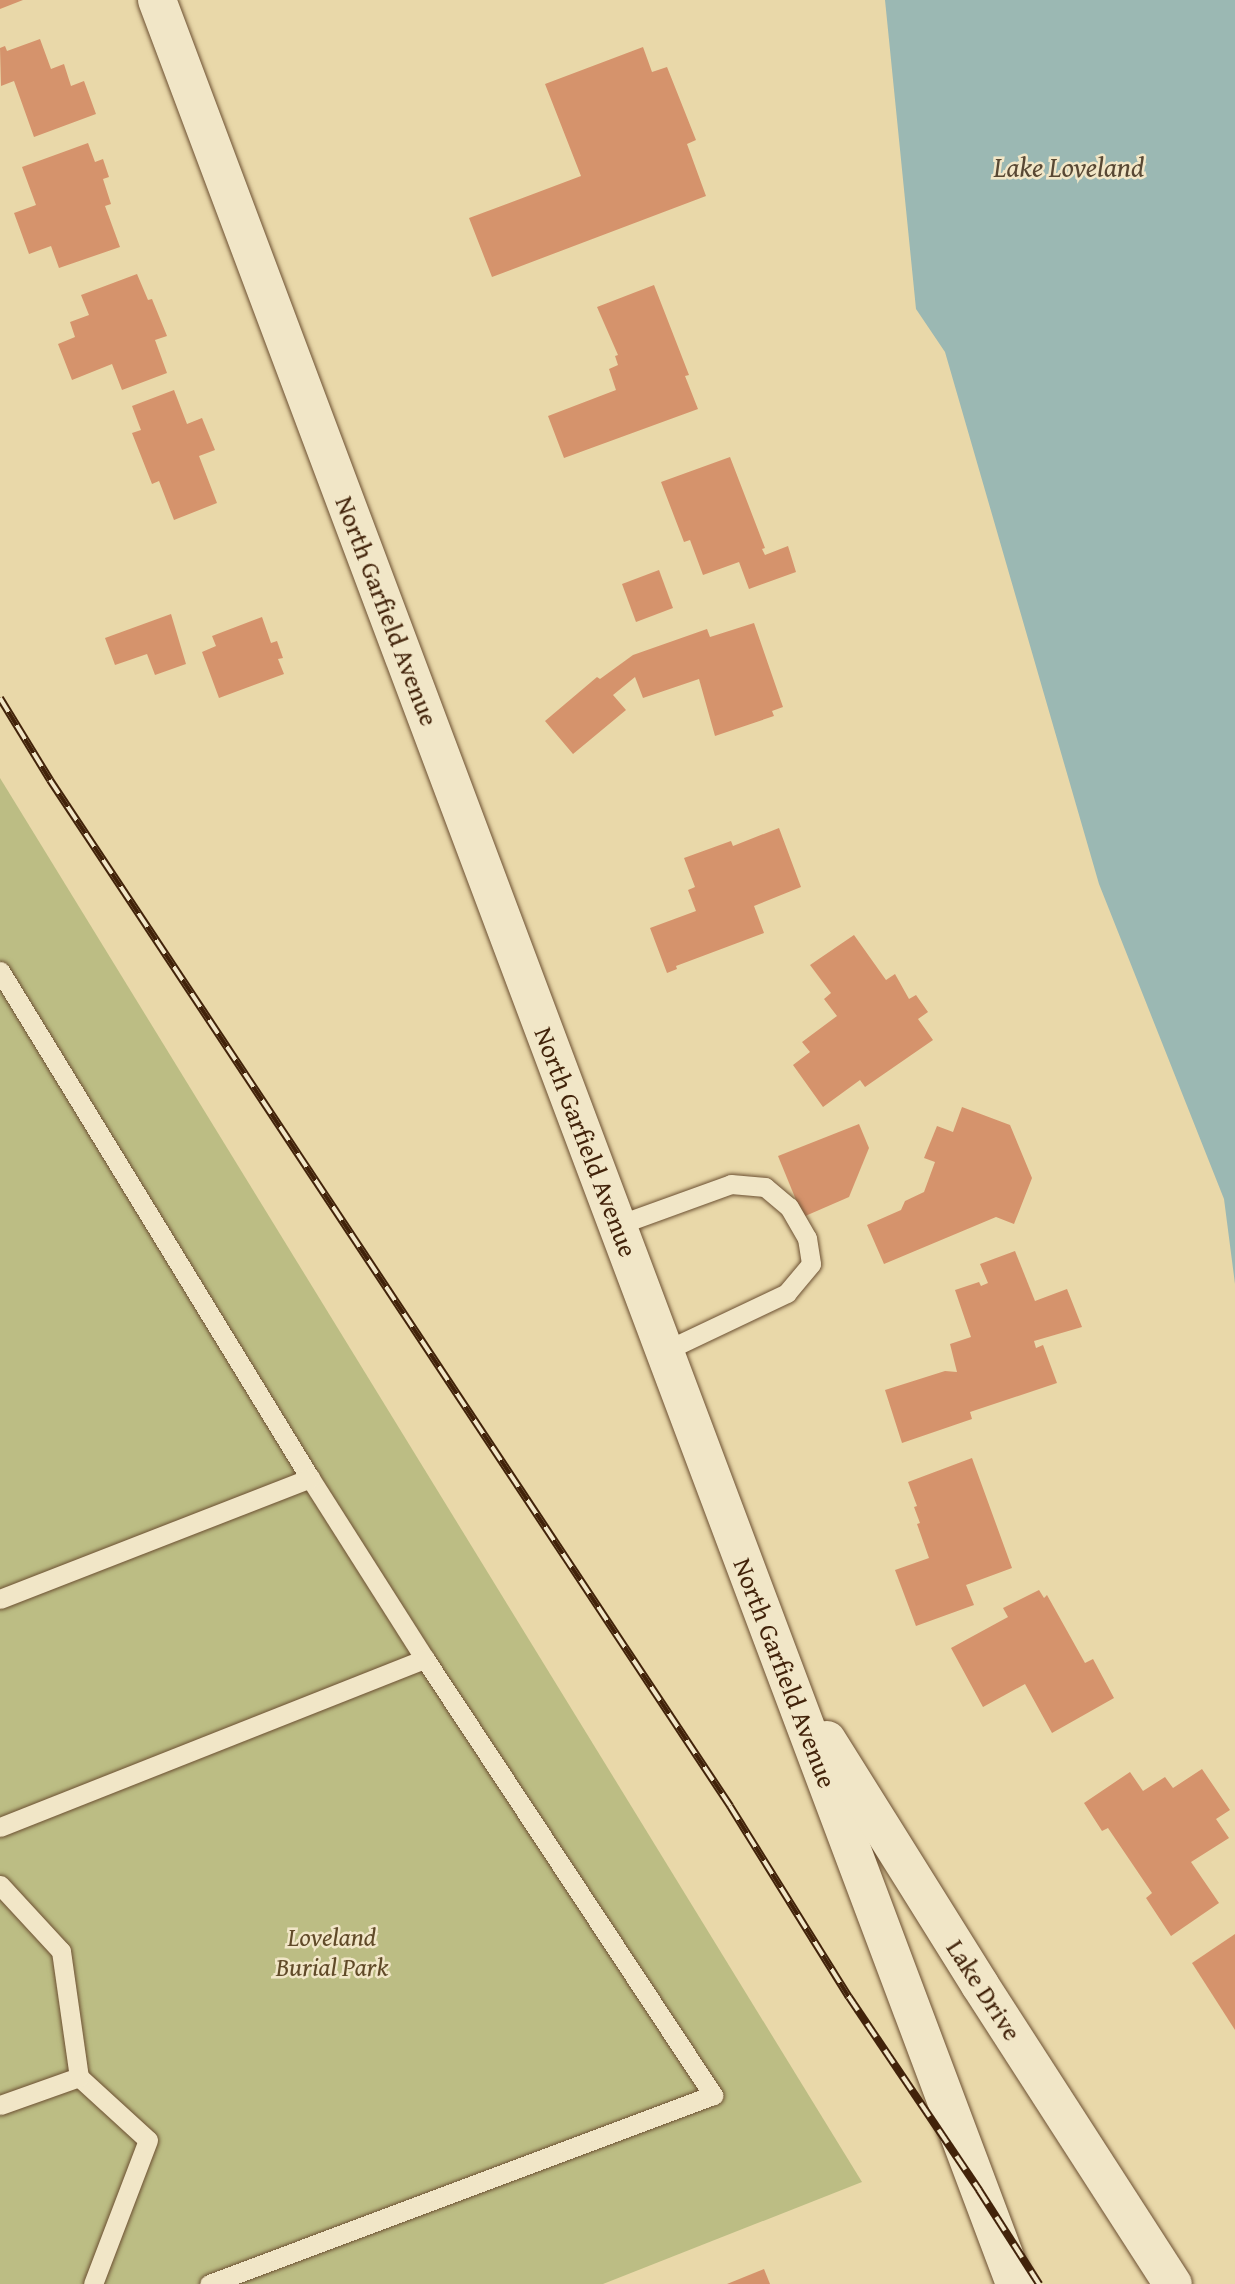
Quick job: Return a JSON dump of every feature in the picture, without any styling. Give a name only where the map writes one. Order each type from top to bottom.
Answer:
[{"type":"street","name":"North Garfield Avenue","points":[[157,0],[1015,2284]]},
{"type":"street","name":"Lake Drive","points":[[794,1696],[840,1758],[980,1985],[1173,2284]]},
{"type":"lane","points":[[0,971],[310,1478],[425,1659],[713,2095],[209,2284]]},
{"type":"lane","points":[[618,1225],[731,1184],[765,1187],[789,1207],[807,1238],[811,1264],[787,1293],[665,1351]]},
{"type":"lane","points":[[0,1599],[310,1478]]},
{"type":"lane","points":[[0,1828],[425,1659]]},
{"type":"lane","points":[[0,1885],[61,1951],[79,2077],[148,2140],[93,2284]]},
{"type":"lane","points":[[0,2105],[79,2077]]},
{"type":"green space","name":"Loveland Burial Park","points":[[0,778],[862,2182],[603,2284],[0,2284]]},
{"type":"water","name":"Lake Loveland","points":[[885,0],[1235,0],[1235,1284],[1224,1199],[1099,884],[945,352],[916,309]]},
{"type":"building","points":[[0,0],[23,0],[0,9]]},
{"type":"building","points":[[40,39],[51,69],[64,64],[71,86],[84,81],[96,114],[34,137],[14,81],[1,86],[0,48],[5,46],[7,51]]},
{"type":"building","points":[[643,47],[652,72],[667,67],[696,140],[687,144],[706,196],[492,277],[469,218],[581,176],[545,84]]},
{"type":"building","points":[[88,143],[95,162],[103,159],[109,177],[103,179],[111,204],[105,206],[120,247],[59,268],[51,246],[29,254],[14,213],[36,205],[22,167]]},
{"type":"building","points":[[137,274],[148,300],[152,299],[167,336],[155,340],[167,373],[122,390],[112,364],[72,380],[58,344],[75,337],[70,322],[89,315],[81,295]]},
{"type":"building","points":[[654,285],[689,375],[685,376],[698,409],[564,458],[548,416],[616,390],[609,369],[618,365],[615,356],[618,355],[597,307]]},
{"type":"building","points":[[174,390],[187,424],[202,418],[215,450],[199,456],[217,503],[174,520],[159,481],[152,484],[132,433],[141,430],[132,406]]},
{"type":"building","points":[[730,457],[765,548],[762,549],[765,555],[788,546],[796,572],[749,589],[739,562],[703,575],[690,540],[684,542],[661,482]]},
{"type":"building","points":[[659,570],[673,608],[636,622],[622,584]]},
{"type":"building","points":[[171,614],[186,664],[155,675],[147,654],[115,665],[105,638]]},
{"type":"building","points":[[262,617],[271,643],[277,641],[283,658],[278,659],[284,674],[219,698],[202,652],[216,646],[212,636]]},
{"type":"building","points":[[754,623],[783,707],[772,711],[774,716],[715,736],[699,679],[643,698],[635,677],[613,695],[626,710],[573,754],[545,721],[597,677],[600,679],[633,655],[707,629],[710,637]]},
{"type":"building","points":[[779,828],[801,887],[754,906],[764,933],[676,966],[677,969],[667,973],[650,928],[696,911],[688,890],[695,887],[684,858],[731,841],[733,846]]},
{"type":"building","points":[[854,935],[886,980],[895,974],[909,999],[916,995],[928,1012],[918,1019],[933,1040],[865,1087],[860,1080],[823,1107],[793,1065],[810,1052],[802,1042],[837,1016],[824,999],[831,993],[810,965]]},
{"type":"building","points":[[962,1107],[1010,1125],[1032,1178],[1014,1224],[996,1217],[884,1264],[867,1225],[901,1210],[905,1201],[924,1192],[935,1162],[924,1158],[937,1126],[953,1132]]},
{"type":"building","points":[[859,1124],[869,1148],[849,1197],[803,1217],[778,1156]]},
{"type":"building","points":[[1015,1251],[1035,1301],[1067,1289],[1082,1327],[1034,1341],[1036,1348],[1043,1345],[1057,1383],[970,1412],[972,1419],[902,1443],[885,1390],[945,1371],[957,1372],[950,1344],[971,1337],[955,1290],[979,1282],[981,1286],[988,1283],[980,1264]]},
{"type":"building","points":[[972,1458],[1012,1568],[966,1585],[974,1605],[916,1626],[895,1570],[929,1558],[917,1524],[920,1523],[914,1507],[917,1506],[908,1482]]},
{"type":"building","points":[[1039,1590],[1044,1598],[1047,1595],[1085,1663],[1093,1659],[1114,1698],[1052,1733],[1025,1684],[983,1707],[951,1648],[1008,1617],[1003,1608]]},
{"type":"building","points":[[1202,1769],[1230,1810],[1216,1819],[1229,1838],[1191,1862],[1219,1903],[1171,1936],[1146,1898],[1152,1893],[1108,1828],[1102,1831],[1084,1803],[1130,1772],[1143,1791],[1165,1777],[1173,1788]]},
{"type":"building","points":[[1235,1934],[1235,2030],[1192,1963]]},
{"type":"building","points":[[764,2269],[770,2284],[727,2284]]},
{"type":"railway","points":[[0,698],[50,780],[730,1806],[849,1997],[1039,2284]]}]
